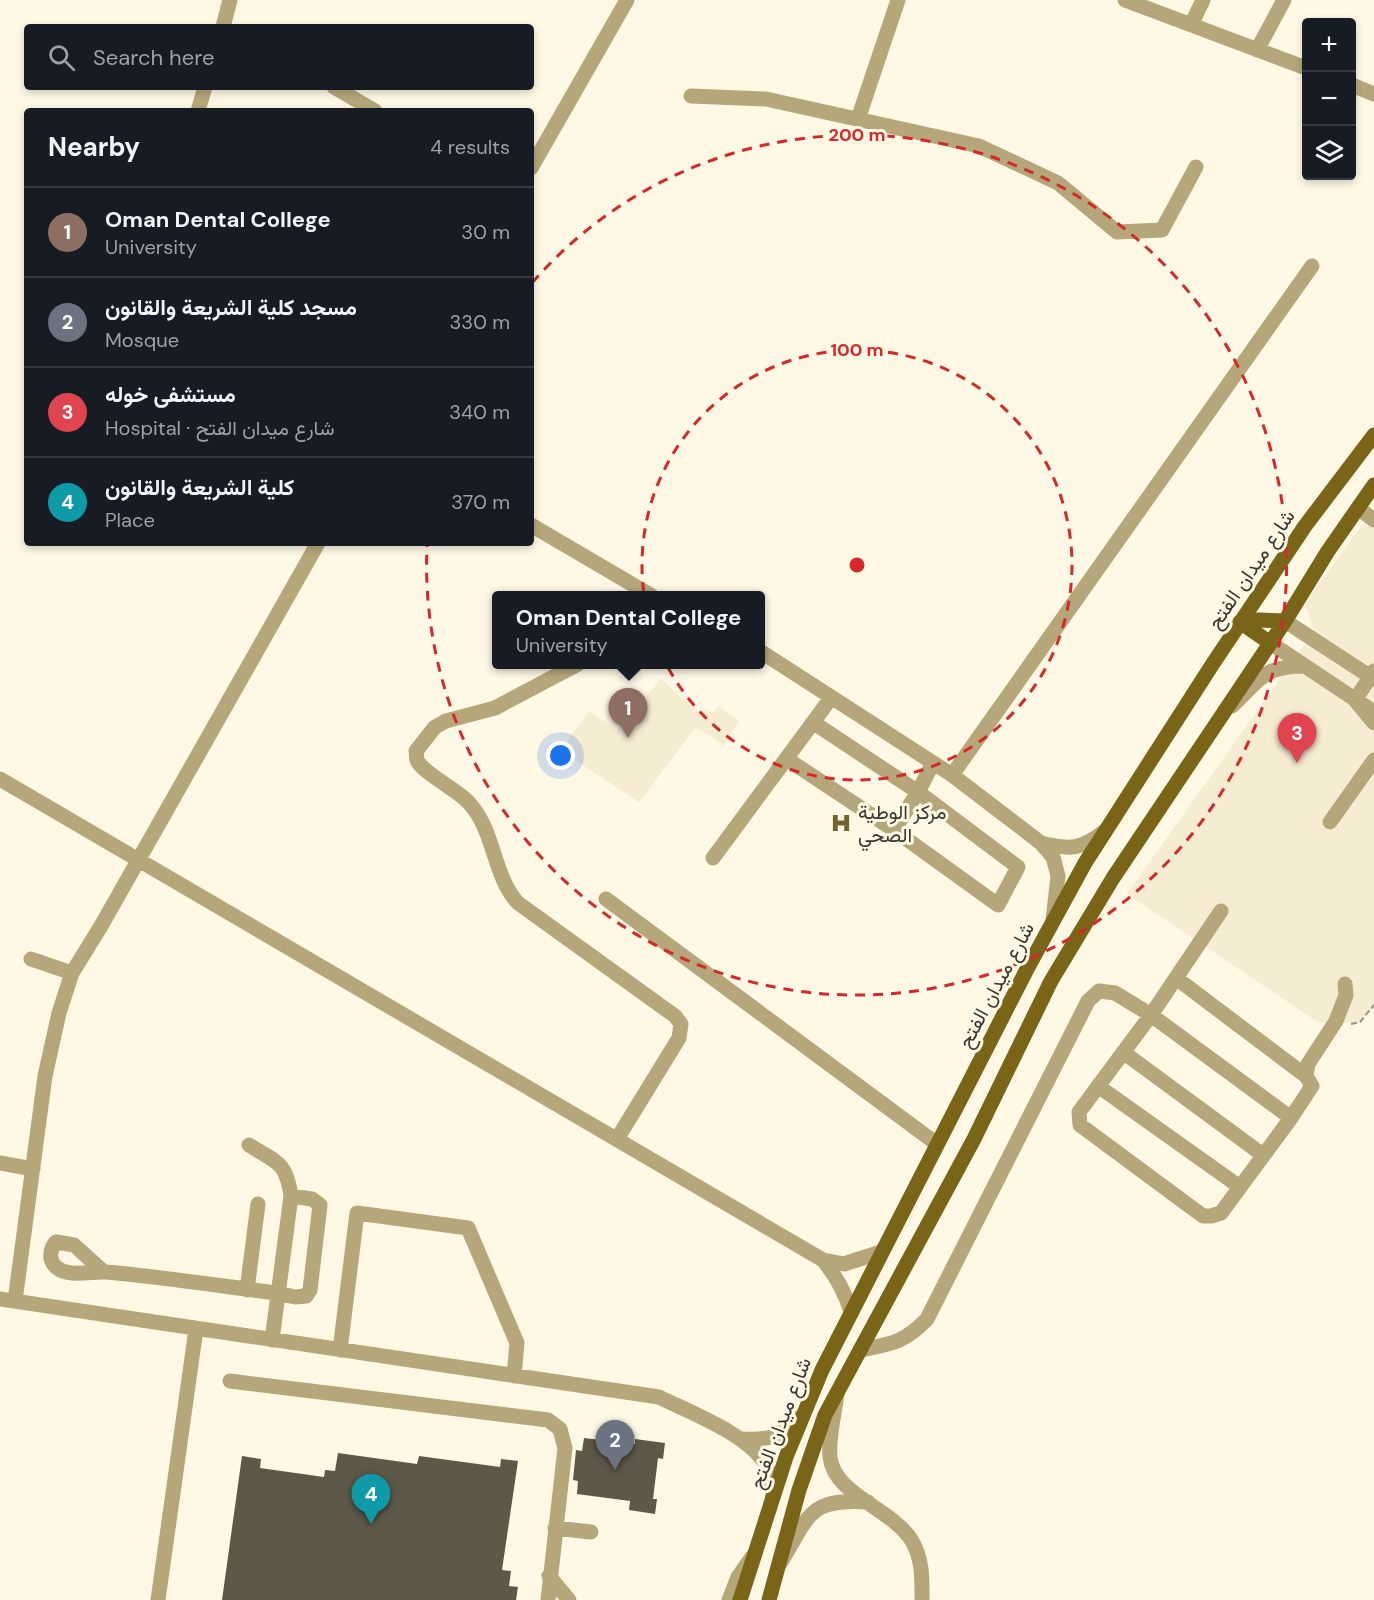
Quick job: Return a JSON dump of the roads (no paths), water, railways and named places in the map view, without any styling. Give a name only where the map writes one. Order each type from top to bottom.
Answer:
[{"type":"main road","name":"شارع ميدان الفتح","points":[[740,1600],[786,1457],[822,1370],[881,1252],[1085,862],[1240,622],[1257,601],[1305,526],[1374,435]]},
{"type":"main road","name":"شارع ميدان الفتح","points":[[769,1600],[798,1490],[825,1415],[974,1138],[1051,981],[1113,878],[1285,621],[1328,551],[1373,487]]},
{"type":"main road","points":[[1257,601],[1259,620],[1269,642]]},
{"type":"main road","points":[[1257,601],[1285,621]]},
{"type":"main road","points":[[1240,622],[1285,621]]},
{"type":"main road","points":[[1240,622],[1269,642]]},
{"type":"street","points":[[224,24],[230,0]]},
{"type":"street","points":[[534,163],[627,0]]},
{"type":"street","points":[[858,119],[898,0]]},
{"type":"street","points":[[1125,0],[1302,67]]},
{"type":"street","points":[[1191,25],[1203,0]]},
{"type":"street","points":[[1257,50],[1284,0]]},
{"type":"street","points":[[1356,87],[1374,94]]},
{"type":"street","points":[[199,108],[204,90]]},
{"type":"street","points":[[339,90],[370,108]]},
{"type":"street","points":[[691,96],[766,99],[979,146],[1058,183],[1117,232],[1162,230],[1196,168]]},
{"type":"street","points":[[952,775],[1312,266]]},
{"type":"street","points":[[1358,508],[1374,520]]},
{"type":"street","points":[[534,527],[643,591]]},
{"type":"street","points":[[316,546],[139,860],[72,973],[59,1013],[45,1076],[33,1169],[7,1300],[659,1397],[742,1439],[754,1448],[767,1466],[773,1497]]},
{"type":"street","points":[[1285,621],[1373,676],[1355,700]]},
{"type":"street","points":[[1269,642],[1374,712]]},
{"type":"street","points":[[765,654],[952,775],[1041,843],[1053,858],[1058,876],[1052,924]]},
{"type":"street","points":[[1217,721],[1271,670],[1285,666],[1305,666]]},
{"type":"street","points":[[569,669],[501,705],[446,721],[435,727],[416,751],[417,761],[470,802],[478,813],[509,894],[518,903],[675,1016],[681,1024],[679,1038],[617,1139]]},
{"type":"street","points":[[713,858],[831,698]]},
{"type":"street","points":[[1355,700],[1374,723]]},
{"type":"street","points":[[787,759],[894,830],[998,905],[1018,867],[918,792],[814,723]]},
{"type":"street","points":[[1330,822],[1374,760]]},
{"type":"street","points":[[894,830],[933,763]]},
{"type":"street","points":[[0,779],[823,1260],[844,1264],[881,1252]]},
{"type":"street","points":[[1041,843],[1062,848],[1077,848],[1106,830]]},
{"type":"street","points":[[606,899],[937,1144]]},
{"type":"street","points":[[1176,978],[1306,1076],[1312,1086],[1221,1213],[1211,1216],[1203,1216],[1080,1125],[1079,1112],[1150,1015],[1221,911]]},
{"type":"street","points":[[31,959],[72,973]]},
{"type":"street","points":[[1306,1076],[1308,1064],[1336,1021],[1346,995],[1345,984]]},
{"type":"street","points":[[860,1350],[895,1343],[914,1333],[927,1319],[1088,1000],[1099,991],[1115,993],[1150,1015],[1291,1118]]},
{"type":"street","points":[[1123,1052],[1263,1155]]},
{"type":"street","points":[[1098,1086],[1240,1187]]},
{"type":"street","points":[[249,1145],[283,1167],[289,1178],[291,1196],[272,1340]]},
{"type":"street","points":[[0,1163],[33,1169]]},
{"type":"street","points":[[104,1272],[277,1293],[295,1298],[306,1296],[310,1290],[320,1205],[312,1198],[291,1196]]},
{"type":"street","points":[[247,1290],[258,1204]]},
{"type":"street","points":[[340,1350],[357,1213],[468,1228],[517,1344],[514,1376]]},
{"type":"street","points":[[823,1260],[846,1295],[851,1312]]},
{"type":"street","points":[[158,1600],[196,1329]]},
{"type":"street","points":[[230,1381],[548,1420],[560,1429],[565,1448],[548,1600]]},
{"type":"street","points":[[837,1393],[830,1458],[834,1472],[850,1490],[895,1521],[912,1541],[922,1566],[922,1600]]},
{"type":"street","points":[[742,1439],[770,1439],[788,1429],[803,1415]]},
{"type":"street","points":[[777,1569],[807,1517],[819,1507],[840,1501],[868,1502]]},
{"type":"street","points":[[555,1528],[591,1532]]},
{"type":"street","points":[[729,1600],[738,1577],[754,1554]]},
{"type":"street","points":[[549,1576],[569,1600]]},
{"type":"place","name":"Oman Dental College","points":[[628,738]]},
{"type":"place","name":"مستشفى خوله","points":[[1297,763]]},
{"type":"place","name":"مركز الوطية الصحي","points":[[841,823]]},
{"type":"place","name":"مسجد كلية الشريعة والقانون","points":[[615,1470]]},
{"type":"place","name":"كلية الشريعة والقانون","points":[[371,1524]]}]
